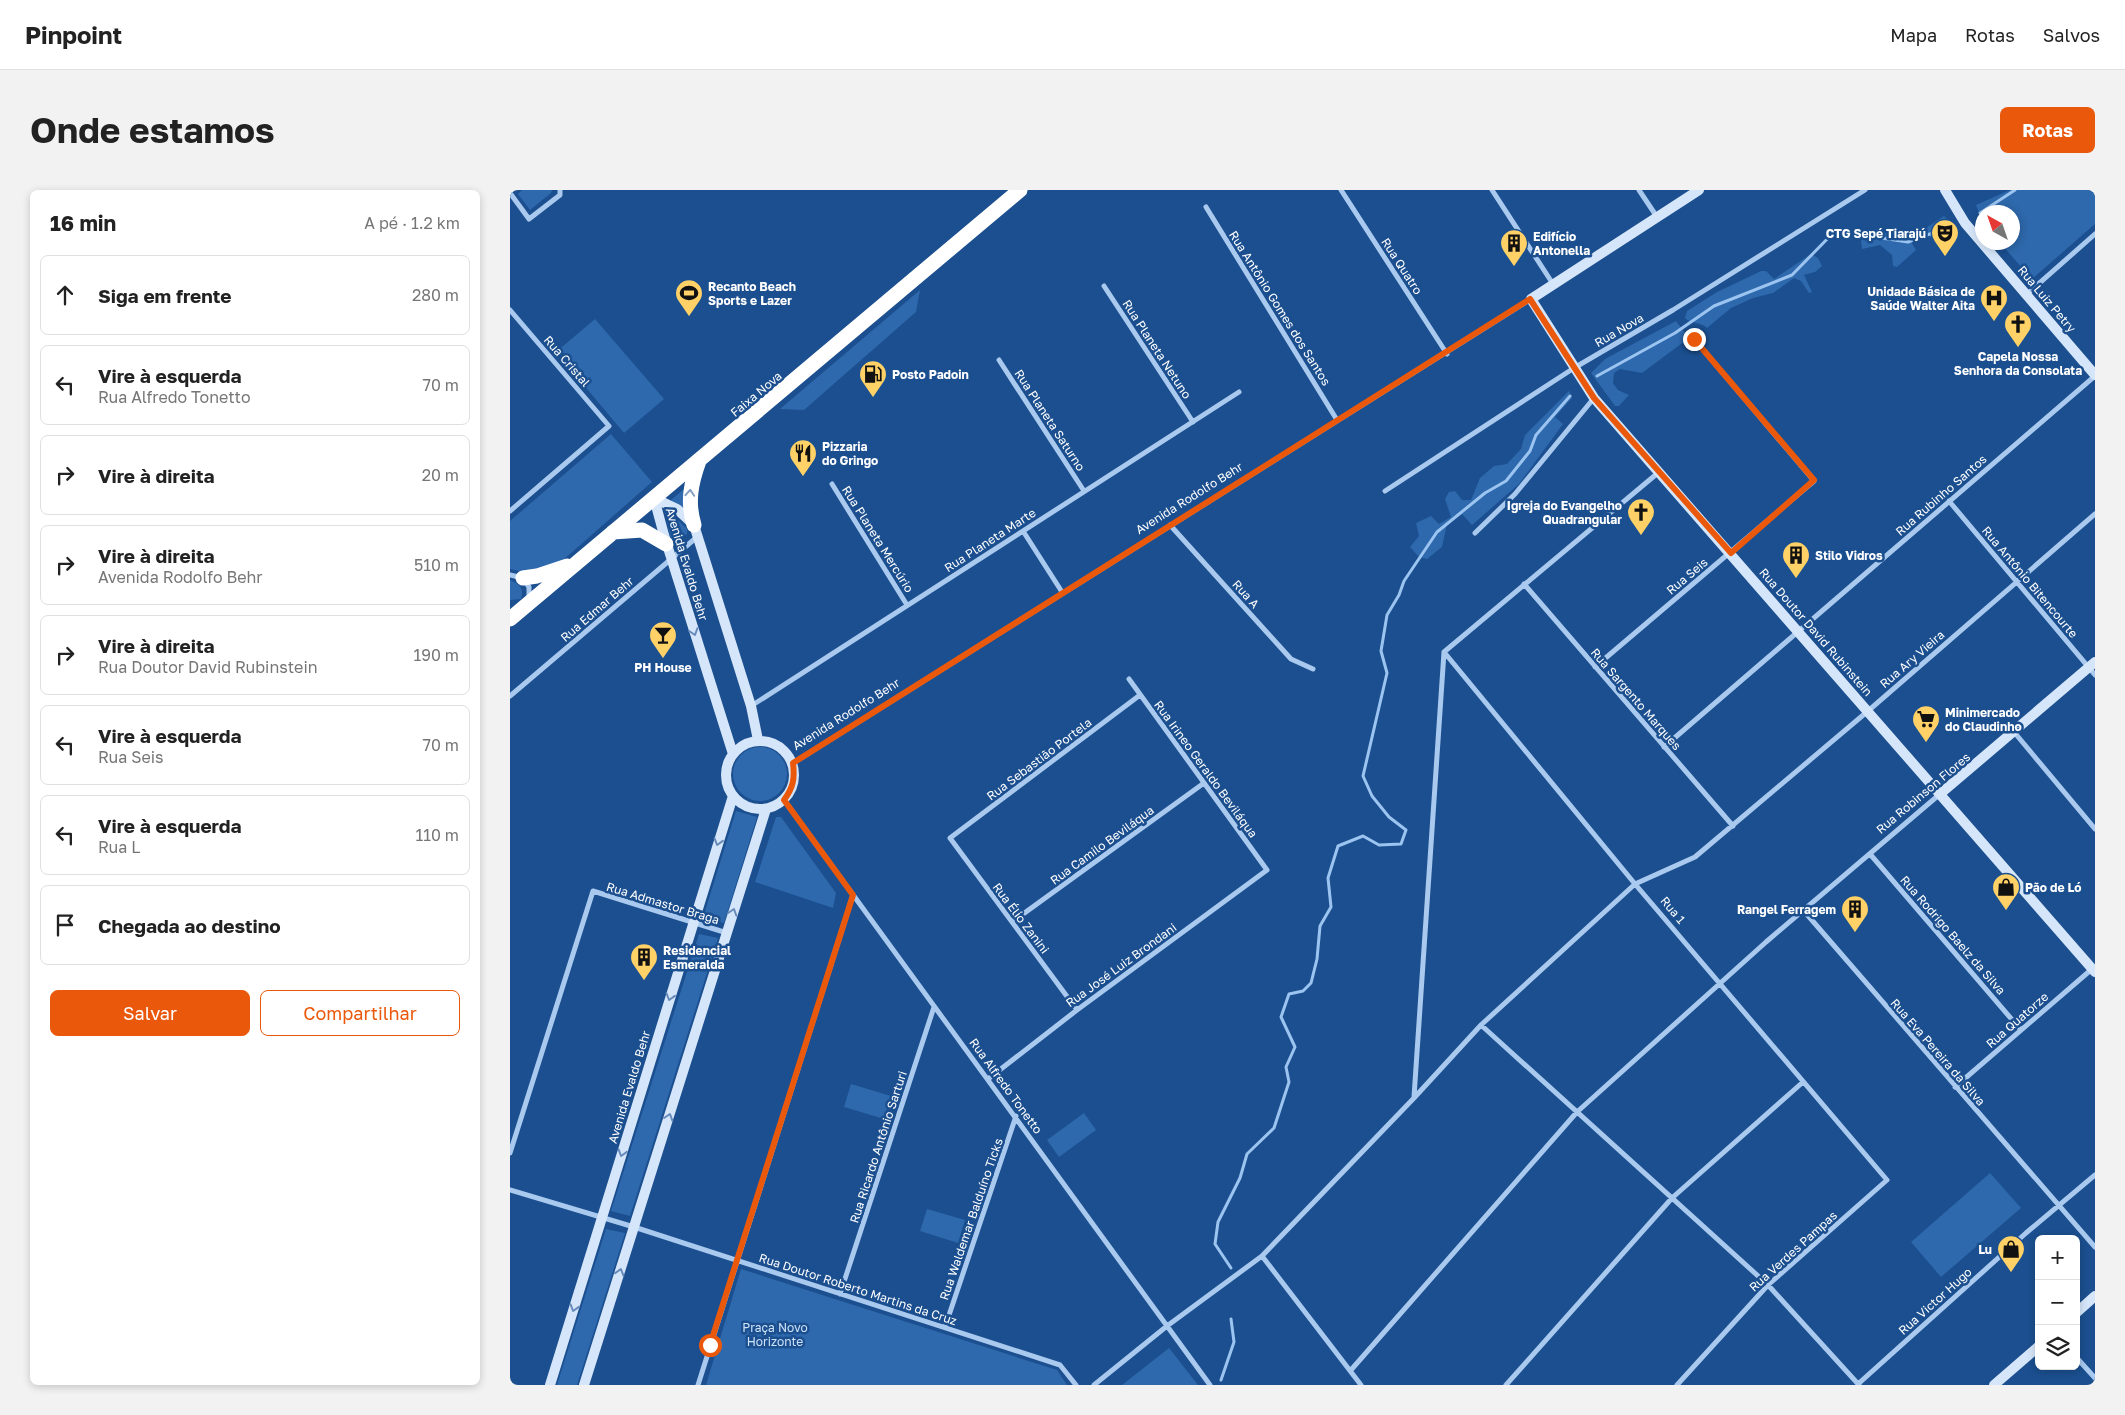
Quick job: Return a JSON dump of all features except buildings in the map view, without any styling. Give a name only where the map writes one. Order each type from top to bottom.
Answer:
[{"type":"highway","name":"Faixa Nova","points":[[517,611],[699,461],[1020,190]]},
{"type":"highway","points":[[695,531],[689,511],[691,485],[699,461]]},
{"type":"highway","points":[[613,532],[642,530],[666,544]]},
{"type":"highway","points":[[516,576],[551,572],[578,562]]},
{"type":"street","points":[[511,192],[529,218],[560,195],[560,190]]},
{"type":"street","name":"Rua Quatro","points":[[1341,190],[1447,354]]},
{"type":"street","points":[[1492,190],[1553,285]]},
{"type":"street","points":[[1640,190],[1657,217]]},
{"type":"street","name":"Avenida Rodolfo Behr","points":[[793,763],[1337,420],[1447,354],[1699,190]]},
{"type":"street","name":"Rua Nova","points":[[1385,491],[1574,368],[1673,310],[1865,190]]},
{"type":"street","name":"Rua Luiz Petry","points":[[1946,190],[1966,223],[2095,376]]},
{"type":"street","name":"Rua Antônio Gomes dos Santos","points":[[1206,206],[1337,420]]},
{"type":"street","points":[[2026,294],[2095,234]]},
{"type":"street","name":"Rua Planeta Netuno","points":[[1104,286],[1193,422]]},
{"type":"street","name":"Rua Doutor David Rubinstein","points":[[1530,299],[1594,398],[2093,970]]},
{"type":"street","name":"Rua Cristal","points":[[510,310],[609,426],[511,509]]},
{"type":"street","name":"Rua Seis","points":[[1595,667],[1731,553],[1814,480],[1694,339]]},
{"type":"street","name":"Rua Planeta Saturno","points":[[999,360],[1084,491]]},
{"type":"street","name":"Rua Rubinho Santos","points":[[1664,747],[2095,376]]},
{"type":"street","name":"Rua Planeta Marte","points":[[751,706],[1239,392]]},
{"type":"street","points":[[1475,533],[1515,494],[1594,398]]},
{"type":"street","points":[[1414,1098],[1444,652],[1659,472]]},
{"type":"street","name":"Rua Planeta Mercúrio","points":[[832,484],[908,605]]},
{"type":"street","name":"Avenida Evaldo Behr","points":[[654,498],[677,509],[695,531],[751,706],[758,740]]},
{"type":"street","name":"Avenida Evaldo Behr","points":[[654,498],[666,544],[733,754]]},
{"type":"street","name":"Rua Antônio Bitencourte","points":[[1949,502],[2093,668]]},
{"type":"street","name":"Rua Ary Vieira","points":[[1094,1385],[1167,1326],[1262,1256],[1414,1098],[1481,1025],[1635,884],[1695,857],[1868,711],[2095,514]]},
{"type":"street","name":"Rua A","points":[[1170,525],[1291,659],[1313,669]]},
{"type":"street","name":"Rua Edmar Behr","points":[[510,696],[671,558],[695,531]]},
{"type":"street","points":[[1023,531],[1062,592]]},
{"type":"street","points":[[516,576],[529,587],[530,596],[517,611]]},
{"type":"street","name":"Rua Sargento Marques","points":[[1524,584],[1733,826]]},
{"type":"street","name":"Rua 1","points":[[1444,652],[1635,884],[1887,1180]]},
{"type":"street","name":"Rua Robinson Flores","points":[[1351,1370],[1577,1112],[1766,942],[1940,794],[2093,668]]},
{"type":"street","name":"Rua Irineo Geraldo Beviláqua","points":[[1129,680],[1267,870]]},
{"type":"street","name":"Rua Sebastião Portela","points":[[950,838],[1140,695]]},
{"type":"street","points":[[2014,732],[2095,829]]},
{"type":"street","points":[[758,740],[773,743],[785,751],[793,763],[793,783],[784,800],[766,809],[753,809],[742,804],[733,796],[727,782],[727,768],[733,754],[744,744],[758,740]]},
{"type":"street","name":"Rua Camilo Beviláqua","points":[[1012,922],[1204,783]]},
{"type":"street","name":"Avenida Evaldo Behr","points":[[550,1385],[733,796]]},
{"type":"street","name":"Rua Alfredo Tonetto","points":[[784,800],[934,1007],[1016,1116],[1210,1385]]},
{"type":"street","points":[[584,1385],[766,809]]},
{"type":"street","name":"Rua Élio Zanini","points":[[950,838],[1078,1010]]},
{"type":"street","name":"Rua Rodrigo Baelz da Silva","points":[[1870,854],[2020,1029]]},
{"type":"street","name":"Rua José Luiz Brondani","points":[[988,1079],[1267,870]]},
{"type":"street","name":"Rua Admastor Braga","points":[[510,1153],[594,892],[727,933]]},
{"type":"street","points":[[698,1385],[853,895]]},
{"type":"street","name":"Rua Eva Pereira da Silva","points":[[1804,911],[2095,1247]]},
{"type":"street","name":"Rua Quatorze","points":[[1955,1087],[2020,1029],[2093,970]]},
{"type":"street","name":"Rua Ricardo Antônio Sarturi","points":[[840,1294],[934,1007]]},
{"type":"street","points":[[1481,1025],[1768,1285],[1858,1384]]},
{"type":"street","points":[[1506,1385],[1672,1198],[1803,1082]]},
{"type":"street","name":"Rua Waldemar Balduíno Ticks","points":[[945,1327],[1016,1116]]},
{"type":"street","name":"Rua Victor Hugo","points":[[1858,1384],[2026,1233],[2095,1174]]},
{"type":"street","name":"Rua Verdes Pampas","points":[[1677,1385],[1768,1285],[1887,1180]]},
{"type":"street","name":"Rua Doutor Roberto Martins da Cruz","points":[[510,1190],[634,1227],[1060,1364],[1076,1385]]},
{"type":"street","points":[[1262,1256],[1362,1385]]},
{"type":"street","points":[[2080,1309],[2095,1296]]},
{"type":"street","points":[[1994,1385],[2035,1349]]},
{"type":"street","points":[[2080,1361],[2095,1378]]},
{"type":"green space","points":[[522,190],[552,190],[551,193],[530,210],[518,194]]},
{"type":"green space","points":[[2010,190],[2095,190],[2095,224],[2032,279],[2006,250],[2020,250],[2020,205],[1976,205]]},
{"type":"green space","points":[[1944,216],[1958,231],[1952,240],[1936,243],[1931,237],[1924,234],[1923,230]]},
{"type":"green space","points":[[1871,229],[1879,229],[1910,240],[1916,250],[1897,267],[1893,266],[1892,255],[1880,245],[1862,249],[1861,241]]},
{"type":"green space","points":[[1811,254],[1818,258],[1822,266],[1815,272],[1804,275],[1812,292],[1809,293],[1801,281],[1794,278],[1773,293],[1753,298],[1731,308],[1707,328],[1685,318],[1687,311],[1717,292],[1761,271],[1766,271],[1774,279]]},
{"type":"green space","points":[[920,290],[916,312],[804,410],[780,409]]},
{"type":"green space","points":[[595,319],[664,399],[624,433],[556,352]]},
{"type":"green space","points":[[1676,321],[1689,338],[1642,373],[1620,369],[1614,373],[1613,383],[1618,390],[1629,395],[1619,406],[1615,406],[1591,373],[1605,359]]},
{"type":"green space","points":[[1569,391],[1572,398],[1555,417],[1563,424],[1519,484],[1472,525],[1462,514],[1447,524],[1442,547],[1427,559],[1419,557],[1410,547],[1419,536],[1416,523],[1431,516],[1439,524],[1451,517],[1445,499],[1449,492],[1455,491],[1462,500],[1471,500],[1480,478],[1494,466],[1507,464],[1521,449],[1525,435]]},
{"type":"green space","points":[[611,434],[652,482],[563,560],[529,573],[510,569],[510,521]]},
{"type":"green space","points":[[684,489],[683,511],[671,500]]},
{"type":"green space","points":[[666,508],[687,529],[687,534],[677,542],[671,539],[664,509]]},
{"type":"green space","points":[[510,580],[520,587],[522,592],[521,599],[510,600]]},
{"type":"green space","points":[[760,747],[770,749],[779,755],[785,764],[787,774],[785,784],[779,793],[770,799],[760,801],[750,799],[741,793],[735,784],[733,774],[735,764],[741,755],[750,749]]},
{"type":"green space","points":[[736,811],[757,817],[724,923],[703,918]]},
{"type":"green space","points":[[776,817],[781,817],[836,893],[833,908],[755,882]]},
{"type":"green space","points":[[699,934],[718,938],[630,1216],[611,1211]]},
{"type":"green space","points":[[851,1084],[891,1096],[884,1119],[844,1107]]},
{"type":"green space","points":[[1084,1113],[1096,1130],[1059,1157],[1047,1140]]},
{"type":"green space","points":[[1990,1173],[2021,1208],[1941,1277],[1911,1242]]},
{"type":"green space","points":[[927,1209],[965,1220],[958,1243],[920,1231]]},
{"type":"green space","points":[[606,1229],[625,1233],[577,1385],[557,1385]]},
{"type":"green space","name":"Praça Novo Horizonte","points":[[741,1269],[1057,1370],[1067,1385],[706,1385]]},
{"type":"green space","points":[[1169,1348],[1198,1385],[1122,1385]]},
{"type":"waterway","points":[[1992,205],[2015,190]]},
{"type":"waterway","points":[[1597,376],[1675,333],[1714,306],[1792,275],[1835,231],[1908,242],[1949,227]]},
{"type":"waterway","points":[[1231,1268],[1215,1244],[1218,1222],[1240,1178],[1247,1154],[1274,1128],[1289,1082],[1286,1067],[1295,1047],[1281,1017],[1289,994],[1303,991],[1311,983],[1317,959],[1320,926],[1331,907],[1328,878],[1338,846],[1363,836],[1379,845],[1401,844],[1406,830],[1389,817],[1372,796],[1363,776],[1387,673],[1381,651],[1387,615],[1399,595],[1404,581],[1437,532],[1485,493],[1506,481],[1530,451],[1536,435],[1570,396]]},
{"type":"waterway","points":[[1221,1380],[1234,1342],[1231,1319]]},
{"type":"place","name":"CTG Sepé Tiarajú","points":[[1945,257]]},
{"type":"place","name":"Edifício Antonella","points":[[1514,267]]},
{"type":"place","name":"Recanto Beach Sports e Lazer","points":[[689,317]]},
{"type":"place","name":"Unidade Básica de Saúde Walter Aita","points":[[1994,322]]},
{"type":"place","name":"Capela Nossa Senhora da Consolata","points":[[2018,348]]},
{"type":"place","name":"Posto Padoin","points":[[873,398]]},
{"type":"place","name":"Pizzaria do Gringo","points":[[803,477]]},
{"type":"place","name":"Igreja do Evangelho Quadrangular","points":[[1641,536]]},
{"type":"place","name":"Stilo Vidros","points":[[1796,579]]},
{"type":"place","name":"PH House","points":[[663,659]]},
{"type":"place","name":"Minimercado do Claudinho","points":[[1926,743]]},
{"type":"place","name":"Pão de Ló","points":[[2006,911]]},
{"type":"place","name":"Rangel Ferragem","points":[[1855,933]]},
{"type":"place","name":"Residencial Esmeralda","points":[[644,981]]},
{"type":"place","name":"Lu","points":[[2011,1273]]},
{"type":"route","points":[[710,1345],[853,895],[784,800],[792,790],[795,776],[793,763],[1062,592],[1447,354],[1530,299],[1594,398],[1731,553],[1814,480],[1694,339]]}]
